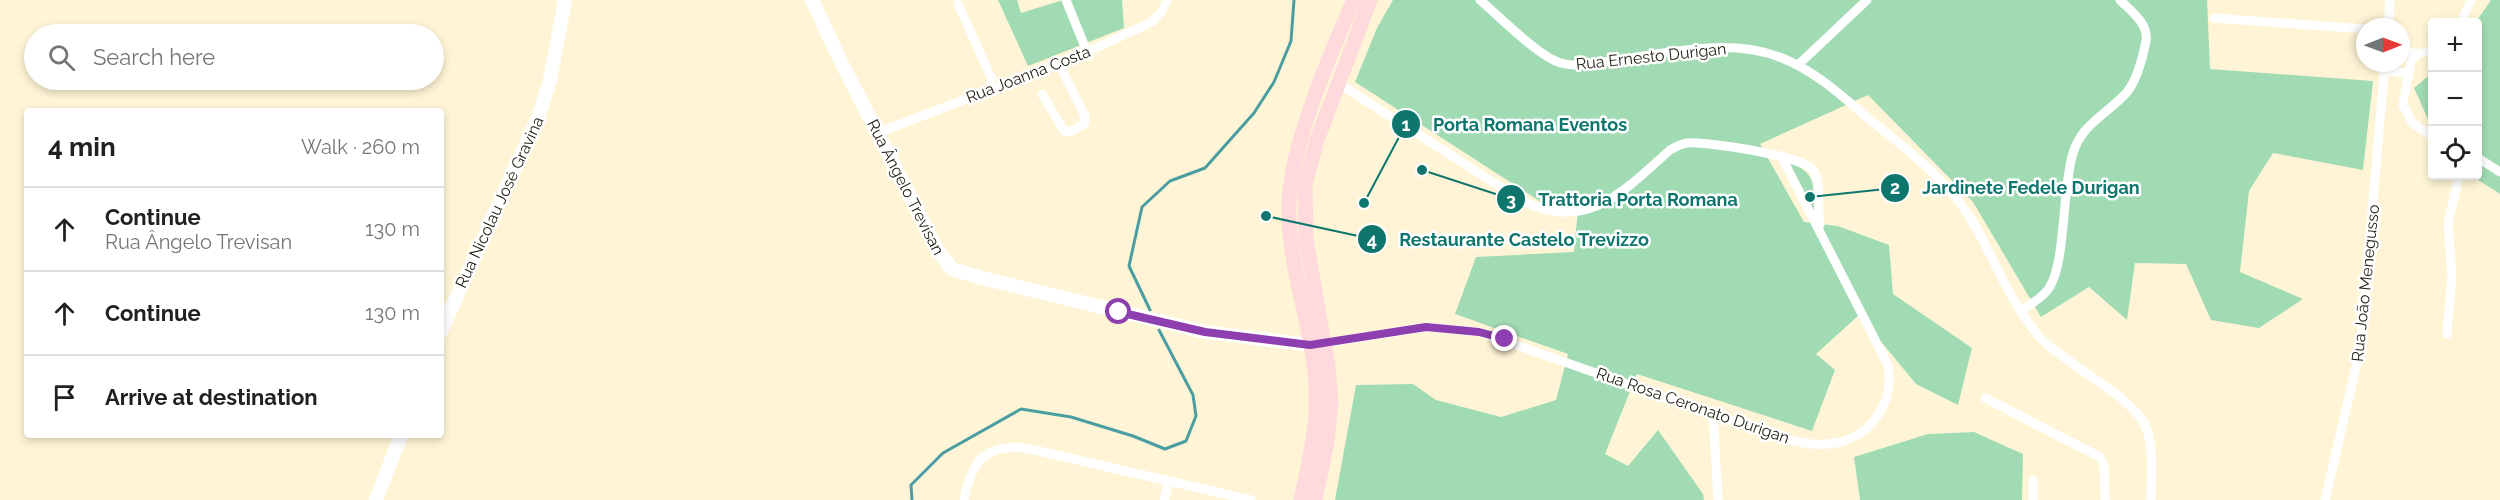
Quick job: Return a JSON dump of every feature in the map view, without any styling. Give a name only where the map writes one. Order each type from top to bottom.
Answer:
[{"type":"main road","points":[[1316,497],[1327,442],[1331,402],[1290,231],[1290,193],[1303,134],[1354,0]]},
{"type":"main road","points":[[1301,500],[1317,401],[1318,344],[1306,240],[1304,201],[1311,157],[1370,0]]},
{"type":"main road","points":[[1335,49],[1332,77],[1338,83]]},
{"type":"main road","points":[[1310,455],[1310,489],[1316,497]]},
{"type":"street","name":"Rua Nicolau José Gravina","points":[[444,325],[538,118],[550,80],[565,0]]},
{"type":"street","name":"Rua Ângelo Trevisan","points":[[812,0],[938,251],[952,269],[978,278],[1205,332],[1318,344]]},
{"type":"street","points":[[1066,0],[1088,52]]},
{"type":"street","name":"Rua Joanna Costa","points":[[878,132],[1088,52],[1152,21],[1162,11],[1167,0]]},
{"type":"street","name":"Rua Ernesto Durigan","points":[[1480,0],[1542,53],[1561,63],[1590,64],[1720,48],[1759,51],[1798,65],[1832,88],[1941,182],[1968,214],[2030,326],[2054,351],[2127,403],[2144,422],[2149,443],[2151,500]]},
{"type":"street","points":[[1798,65],[1867,0]]},
{"type":"street","points":[[2021,311],[2042,296],[2053,281],[2069,169],[2079,139],[2088,126],[2126,93],[2138,66],[2146,31],[2143,24],[2120,0]]},
{"type":"street","points":[[2389,18],[2390,0]]},
{"type":"street","points":[[2463,18],[2471,0]]},
{"type":"street","points":[[958,4],[991,77],[991,89]]},
{"type":"street","points":[[2214,18],[2356,28]]},
{"type":"street","points":[[2410,53],[2418,54],[2428,51]]},
{"type":"street","points":[[2418,54],[2411,61],[2407,73],[2404,111],[2412,123],[2428,133]]},
{"type":"street","points":[[1042,94],[1064,131],[1071,132],[1085,123],[1085,116],[1059,64]]},
{"type":"street","name":"Rua João Menegusso","points":[[2325,500],[2360,350],[2385,72]]},
{"type":"street","points":[[1338,83],[1521,200],[1555,212],[1580,212],[1619,195],[1678,145],[1696,144],[1781,156],[1801,162],[1814,172],[1821,233]]},
{"type":"street","name":"Rua Rosa Ceronato Durigan","points":[[1318,344],[1426,327],[1479,332],[1791,440],[1826,445],[1841,442],[1868,427],[1886,404],[1890,378],[1884,354],[1781,156]]},
{"type":"street","points":[[2482,161],[2500,172]]},
{"type":"street","points":[[2447,334],[2452,276],[2448,223],[2458,180]]},
{"type":"street","points":[[1985,398],[2100,457],[2104,465],[2105,500]]},
{"type":"street","points":[[1713,413],[1718,500]]},
{"type":"street","points":[[376,500],[400,438]]},
{"type":"street","points":[[964,500],[976,468],[990,451],[996,448],[1030,449],[1251,500]]},
{"type":"street","points":[[2033,480],[2033,500]]},
{"type":"street","points":[[1164,500],[1169,481]]},
{"type":"green space","points":[[998,0],[1017,0],[1021,13],[1063,0],[1122,0],[1124,28],[1028,66]]},
{"type":"green space","points":[[1393,0],[2207,0],[2210,69],[2373,81],[2363,170],[2273,153],[2249,191],[2240,272],[2303,299],[2259,328],[2211,320],[2186,264],[2135,263],[2127,320],[2089,287],[2041,317],[1973,202],[1868,95],[1760,144],[1804,222],[1838,226],[1889,245],[1893,294],[1972,348],[1958,405],[1916,384],[1859,315],[1816,354],[1835,370],[1812,431],[1637,374],[1605,454],[1628,466],[1658,430],[1703,494],[1704,500],[1335,500],[1356,385],[1413,384],[1436,400],[1501,417],[1556,400],[1568,354],[1455,314],[1476,257],[1574,252],[1578,209],[1541,202],[1355,82],[1377,28]]},
{"type":"green space","points":[[2491,0],[2500,0],[2500,194],[2478,180],[2482,180],[2482,18],[2479,18]]},
{"type":"green space","points":[[2428,76],[2428,119],[2414,88]]},
{"type":"green space","points":[[1789,162],[1805,171],[1812,180],[1814,211]]},
{"type":"green space","points":[[1974,432],[2023,454],[2022,500],[1860,500],[1854,457],[1928,434]]},
{"type":"waterway","points":[[1150,310],[1129,266],[1142,207],[1170,181],[1205,168],[1254,113],[1274,82],[1291,41],[1294,0]]},
{"type":"waterway","points":[[912,500],[911,485],[943,453],[1021,409],[1071,417],[1133,436],[1165,449],[1186,441],[1196,416],[1193,395],[1159,330]]},
{"type":"place","name":"Trattoria Porta Romana","points":[[1422,170]]},
{"type":"place","name":"Jardinete Fedele Durigan","points":[[1810,197]]},
{"type":"place","name":"Porta Romana Eventos","points":[[1364,203]]},
{"type":"place","name":"Restaurante Castelo Trevizzo","points":[[1266,216]]},
{"type":"route","points":[[1119,312],[1205,332],[1310,345],[1426,327],[1479,332],[1505,339]]}]
